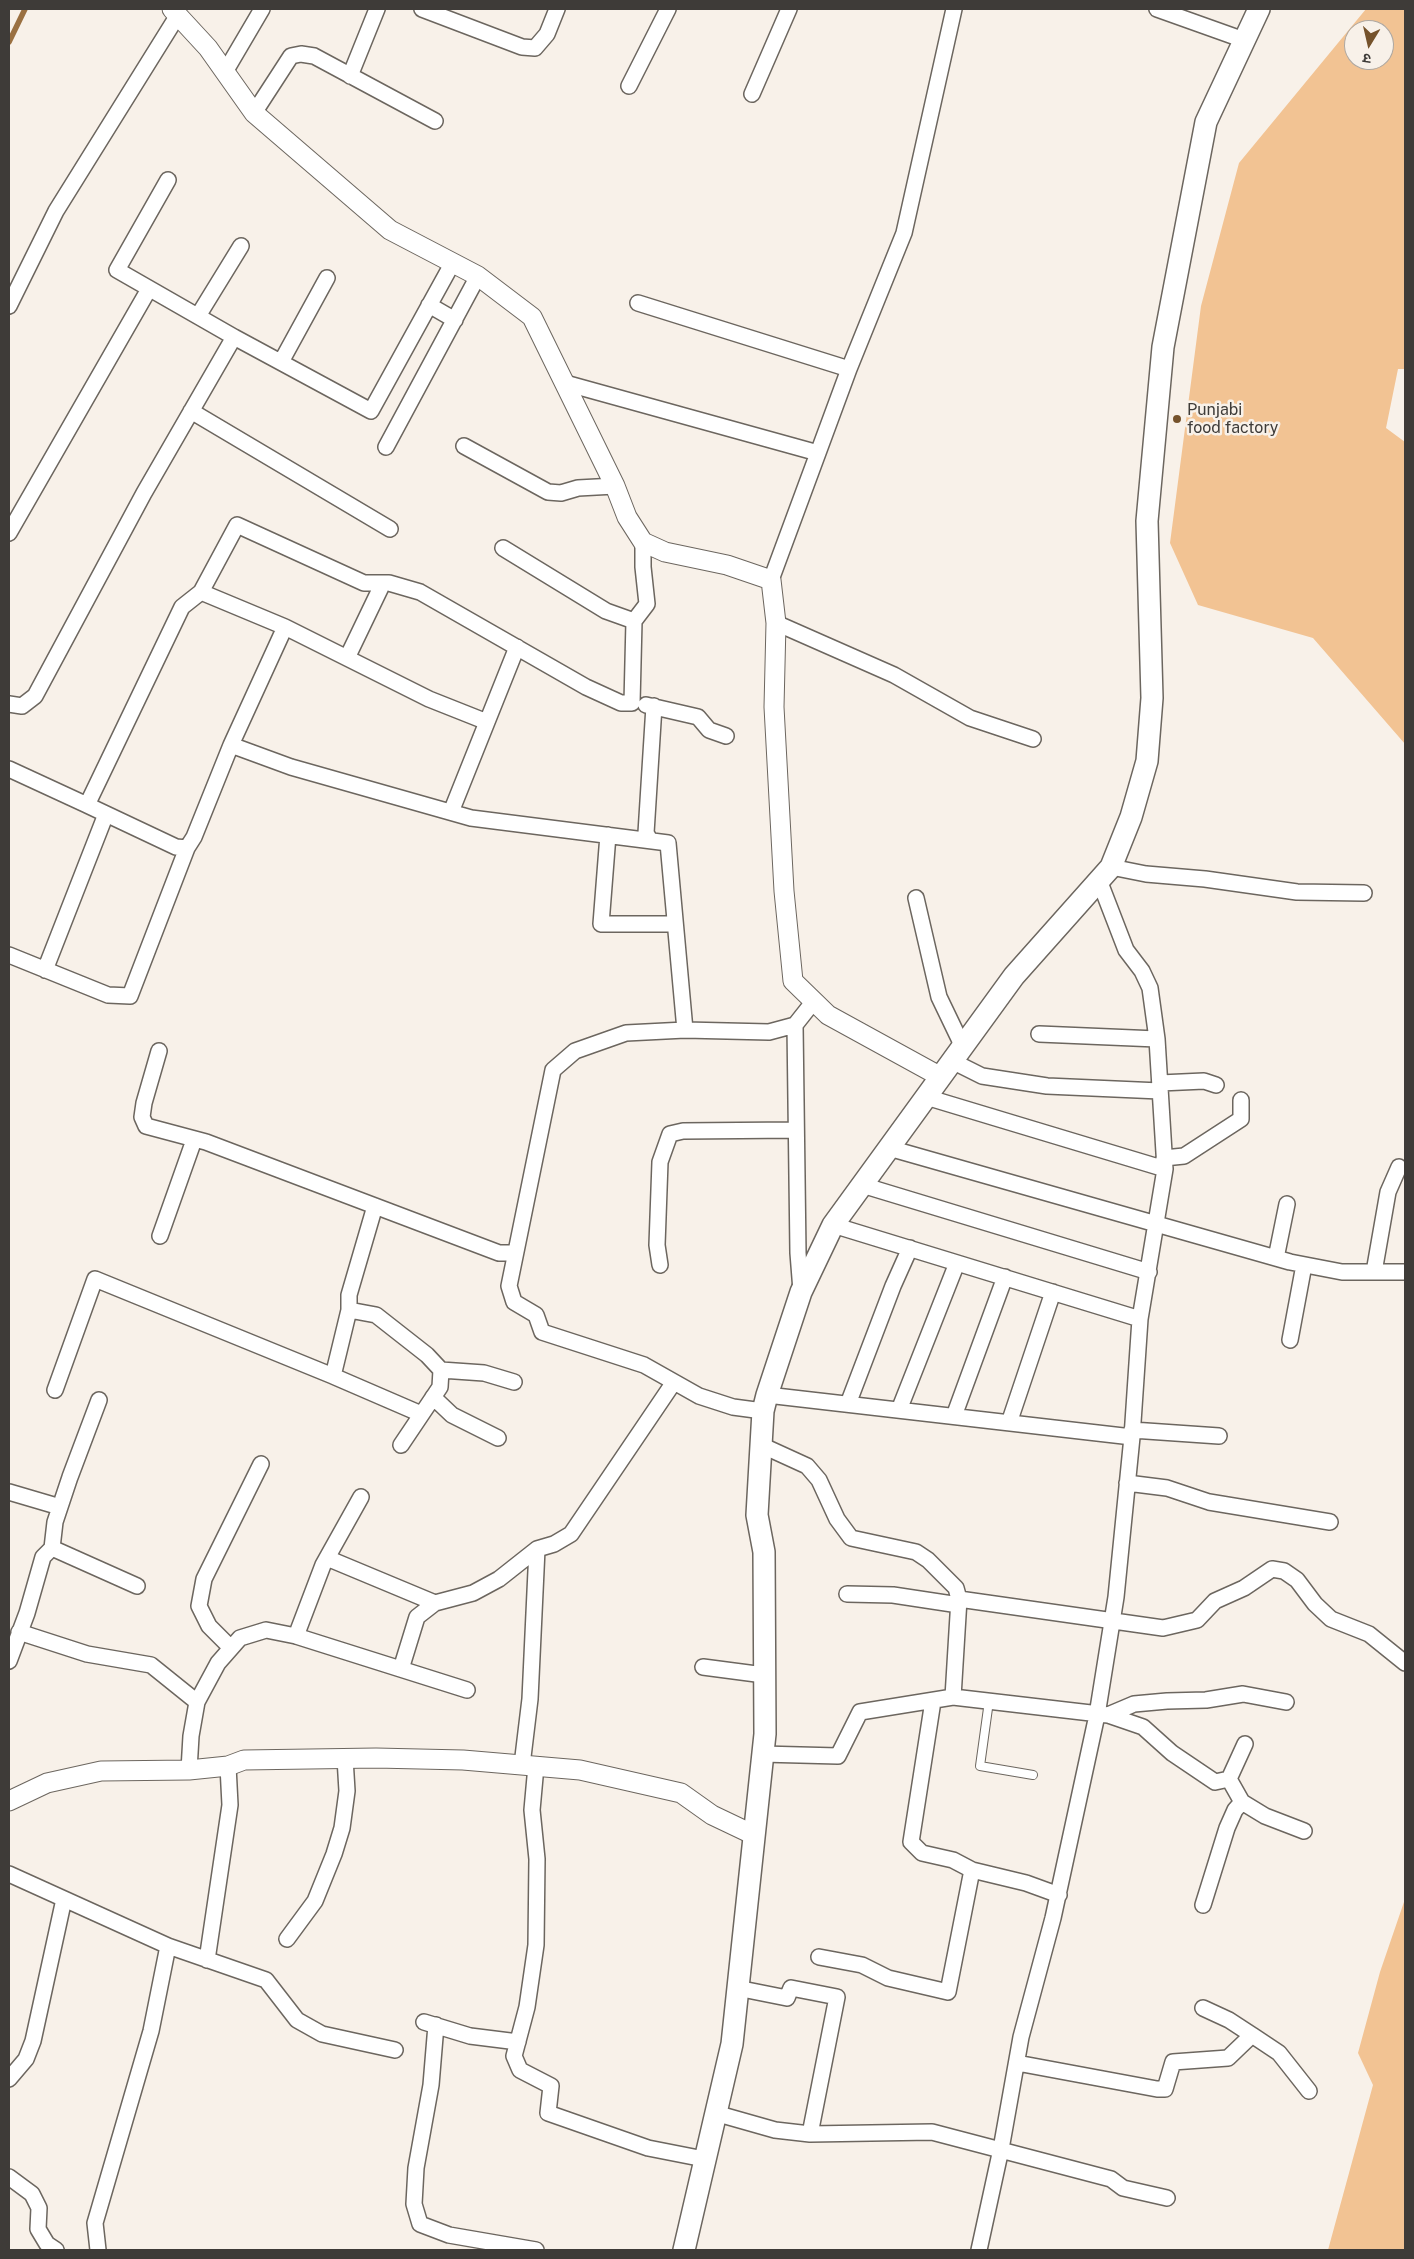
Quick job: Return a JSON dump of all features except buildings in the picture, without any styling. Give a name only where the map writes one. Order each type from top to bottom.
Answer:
[{"type":"main road","points":[[684,2250],[732,2044],[765,1734],[764,1552],[757,1515],[765,1403],[801,1292],[833,1225],[1014,976],[1105,874],[1131,816],[1147,761],[1152,698],[1146,521],[1163,347],[1206,122],[1258,9]]},
{"type":"street","points":[[225,72],[262,9]]},
{"type":"street","points":[[350,76],[377,9]]},
{"type":"street","points":[[422,9],[522,47],[535,48],[547,34],[557,9]]},
{"type":"street","points":[[629,86],[668,9]]},
{"type":"street","points":[[752,94],[788,9]]},
{"type":"street","points":[[954,9],[904,232],[849,369],[771,580],[776,623],[774,707],[785,900],[793,981],[828,1015],[952,1062],[982,1076],[1047,1086],[1160,1087],[1204,1081],[1216,1086]]},
{"type":"street","points":[[1157,9],[1175,12],[1244,40]]},
{"type":"street","points":[[9,306],[56,211],[175,12],[208,48],[254,113],[390,230],[478,276],[532,317],[615,486],[627,518],[644,542],[665,552],[727,564],[771,580]]},
{"type":"street","points":[[254,113],[291,56],[301,54],[314,56],[434,121]]},
{"type":"street","points":[[168,180],[117,270],[234,337],[371,411],[452,264]]},
{"type":"street","points":[[198,316],[241,246]]},
{"type":"street","points":[[386,447],[478,276]]},
{"type":"street","points":[[281,362],[327,278]]},
{"type":"street","points":[[9,533],[149,289]]},
{"type":"street","points":[[638,303],[849,369]]},
{"type":"street","points":[[429,305],[455,320]]},
{"type":"street","points":[[9,704],[22,706],[35,696],[144,493],[234,337]]},
{"type":"street","points":[[565,383],[818,453]]},
{"type":"street","points":[[191,411],[390,528]]},
{"type":"street","points":[[464,446],[548,492],[561,493],[578,488],[615,486]]},
{"type":"street","points":[[87,805],[182,607],[201,592],[237,525],[364,583],[383,584],[420,592],[586,687],[621,703],[654,706],[698,717],[709,730],[726,736]]},
{"type":"street","points":[[632,703],[634,621],[647,604],[643,567],[644,542]]},
{"type":"street","points":[[503,548],[606,611],[634,621]]},
{"type":"street","points":[[347,658],[383,584]]},
{"type":"street","points":[[201,592],[285,627],[428,699],[487,722]]},
{"type":"street","points":[[776,623],[894,675],[970,718],[1033,739]]},
{"type":"street","points":[[9,955],[108,995],[130,996],[187,848],[194,836],[231,745],[285,627]]},
{"type":"street","points":[[451,812],[517,647]]},
{"type":"street","points":[[650,840],[646,833],[654,706]]},
{"type":"street","points":[[231,745],[291,767],[471,818],[668,843],[685,1030]]},
{"type":"street","points":[[9,769],[176,847],[187,848]]},
{"type":"street","points":[[45,970],[106,814]]},
{"type":"street","points":[[608,835],[601,924],[675,924]]},
{"type":"street","points":[[979,2250],[1001,2149],[1021,2037],[1103,1715],[1111,1622],[1132,1433],[1140,1319],[1149,1272],[1164,1163],[1157,1040],[1150,988],[1142,971],[1126,950],[1105,874],[1146,874],[1205,879],[1297,892],[1364,893]]},
{"type":"street","points":[[916,898],[952,1062]]},
{"type":"street","points":[[814,1001],[795,1025],[769,1032],[685,1030],[626,1033],[575,1051],[553,1070],[509,1286],[514,1302],[536,1315],[542,1332],[644,1365],[699,1396],[733,1407],[765,1403],[848,1404],[1009,1423],[1132,1433],[1219,1436]]},
{"type":"street","points":[[795,1025],[798,1253],[801,1292]]},
{"type":"street","points":[[1039,1034],[1157,1040]]},
{"type":"street","points":[[159,1051],[144,1103],[142,1117],[146,1126],[194,1140],[499,1253],[515,1253]]},
{"type":"street","points":[[926,1097],[1164,1163],[1184,1156],[1241,1119],[1240,1100]]},
{"type":"street","points":[[660,1265],[656,1245],[660,1162],[670,1134],[683,1131],[796,1130]]},
{"type":"street","points":[[160,1236],[194,1140]]},
{"type":"street","points":[[888,1148],[1155,1225],[1304,1265],[1342,1272],[1405,1272]]},
{"type":"street","points":[[1374,1272],[1388,1192],[1399,1167]]},
{"type":"street","points":[[862,1185],[1149,1272]]},
{"type":"street","points":[[1276,1258],[1287,1204]]},
{"type":"street","points":[[333,1376],[349,1310],[349,1295],[375,1206]]},
{"type":"street","points":[[833,1225],[1140,1319]]},
{"type":"street","points":[[848,1404],[893,1286],[910,1248]]},
{"type":"street","points":[[899,1410],[957,1263]]},
{"type":"street","points":[[1290,1340],[1304,1265]]},
{"type":"street","points":[[954,1416],[1005,1278]]},
{"type":"street","points":[[55,1390],[95,1279],[421,1414]]},
{"type":"street","points":[[1009,1423],[1053,1292]]},
{"type":"street","points":[[349,1310],[376,1315],[427,1355],[441,1370],[484,1373],[514,1382]]},
{"type":"street","points":[[400,1445],[440,1387],[441,1370]]},
{"type":"street","points":[[401,1669],[417,1617],[435,1603],[473,1593],[499,1579],[537,1549],[554,1544],[571,1534],[674,1382]]},
{"type":"street","points":[[433,1397],[452,1415],[498,1438]]},
{"type":"street","points":[[9,1661],[43,1557],[52,1548],[60,1507],[99,1400]]},
{"type":"street","points":[[761,1445],[807,1466],[819,1480],[837,1519],[852,1538],[916,1552],[928,1560],[956,1588],[959,1602],[953,1698]]},
{"type":"street","points":[[231,1648],[208,1626],[199,1606],[204,1579],[260,1464]]},
{"type":"street","points":[[1127,1483],[1167,1488],[1209,1502],[1245,1506],[1330,1522]]},
{"type":"street","points":[[9,1492],[60,1507]]},
{"type":"street","points":[[296,1636],[310,1596],[327,1558],[360,1497]]},
{"type":"street","points":[[52,1548],[137,1586]]},
{"type":"street","points":[[537,1549],[529,1766],[537,1859],[536,1945],[527,2006],[514,2056],[520,2070],[551,2086],[548,2113],[648,2148],[704,2159]]},
{"type":"street","points":[[327,1558],[435,1603]]},
{"type":"street","points":[[847,1594],[959,1602],[1163,1628],[1197,1620],[1215,1601],[1244,1588],[1272,1569],[1284,1571],[1297,1580],[1315,1604],[1331,1618],[1369,1634],[1405,1663]]},
{"type":"street","points":[[189,1770],[191,1736],[197,1702],[218,1663],[240,1638],[266,1630],[296,1636],[467,1690]]},
{"type":"street","points":[[19,1632],[87,1654],[151,1665],[197,1702]]},
{"type":"street","points":[[703,1667],[764,1675]]},
{"type":"street","points":[[1103,1715],[1134,1704],[1167,1700],[1206,1700],[1243,1694],[1286,1702]]},
{"type":"street","points":[[762,1754],[838,1756],[860,1712],[953,1698],[1103,1715],[1143,1726],[1172,1753],[1216,1782],[1229,1779]]},
{"type":"street","points":[[933,1701],[911,1842],[922,1853],[953,1860],[972,1870],[1026,1883],[1058,1895]]},
{"type":"street","points":[[1229,1779],[1245,1744]]},
{"type":"street","points":[[287,1939],[315,1901],[334,1854],[342,1828],[347,1791],[345,1758]]},
{"type":"street","points":[[9,1801],[47,1783],[101,1771],[189,1770],[228,1766],[244,1760],[345,1758],[464,1760],[580,1770],[681,1794],[712,1815],[754,1835]]},
{"type":"street","points":[[207,1960],[230,1805],[228,1766]]},
{"type":"street","points":[[1229,1779],[1242,1802],[1265,1816],[1304,1831]]},
{"type":"street","points":[[1203,1905],[1234,1810],[1242,1802]]},
{"type":"street","points":[[819,1957],[862,1965],[888,1978],[948,1992],[972,1870]]},
{"type":"street","points":[[9,1874],[168,1946],[266,1980],[298,2020],[322,2034],[395,2050]]},
{"type":"street","points":[[9,2079],[26,2060],[33,2041],[64,1899]]},
{"type":"street","points":[[98,2250],[95,2223],[151,2031],[168,1946]]},
{"type":"street","points":[[737,1988],[786,1998],[791,1988],[837,1997],[810,2134]]},
{"type":"street","points":[[1203,2008],[1229,2020],[1279,2053],[1309,2090]]},
{"type":"street","points":[[518,2042],[470,2036],[430,2024],[430,2085],[416,2168],[414,2204],[420,2224],[449,2236],[536,2250]]},
{"type":"street","points":[[1016,2063],[1157,2090],[1165,2089],[1173,2062],[1228,2058],[1252,2036]]},
{"type":"street","points":[[715,2113],[774,2130],[810,2134],[932,2132],[1111,2179],[1122,2188],[1167,2198]]},
{"type":"street","points":[[9,2177],[32,2194],[38,2208],[38,2229],[47,2244],[56,2250]]},
{"type":"lane","points":[[989,1701],[980,1766],[1033,1775]]},
{"type":"shaded area","points":[[1366,9],[1405,9],[1405,369],[1398,369],[1386,428],[1405,442],[1405,744],[1313,638],[1198,605],[1170,543],[1201,306],[1239,163],[1344,36],[1344,70],[1394,70],[1394,20],[1357,20]]},
{"type":"shaded area","points":[[1405,1899],[1405,2250],[1328,2250],[1373,2085],[1358,2053],[1380,1972]]},
{"type":"waterway","points":[[9,42],[25,9]]},
{"type":"place","name":"Punjabi food factory","points":[[1177,419]]}]
